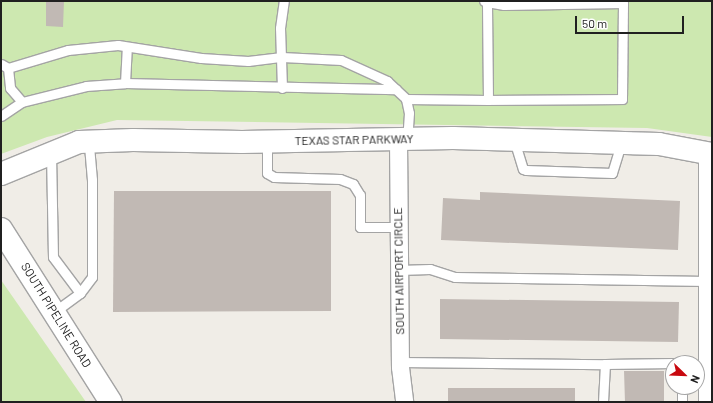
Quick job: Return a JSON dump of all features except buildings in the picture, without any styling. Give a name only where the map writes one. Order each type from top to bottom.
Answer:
[{"type":"street","name":"TEXAS STAR PARKWAY","points":[[1,174],[51,152],[79,142],[402,139],[514,140],[659,144],[710,153]]},
{"type":"street","name":"SOUTH AIRPORT CIRCLE","points":[[402,139],[399,270],[400,362],[404,402]]},
{"type":"street","points":[[703,355],[709,263],[710,153]]},
{"type":"street","name":"SOUTH PIPELINE ROAD","points":[[1,229],[111,402]]},
{"type":"street","points":[[705,390],[707,402]]},
{"type":"lane","points":[[282,88],[280,28],[284,1]]},
{"type":"lane","points":[[406,99],[488,100],[622,99],[623,3],[504,5],[485,2],[488,100]]},
{"type":"lane","points":[[126,83],[127,47]]},
{"type":"lane","points":[[22,102],[10,88],[4,66],[68,50],[127,47],[201,58],[248,61],[282,57],[341,60],[387,80],[406,99],[409,113],[402,139]]},
{"type":"lane","points":[[1,116],[22,102],[86,86],[126,83],[282,88],[396,89]]},
{"type":"lane","points":[[514,140],[523,169],[612,173],[615,170],[621,143]]},
{"type":"lane","points":[[267,141],[267,173],[274,177],[340,179],[353,184],[360,195],[360,227],[399,227]]},
{"type":"lane","points":[[54,312],[80,293],[92,277],[92,180],[89,142]]},
{"type":"lane","points":[[51,152],[53,257],[80,293]]},
{"type":"lane","points":[[399,270],[430,269],[455,277],[707,281]]},
{"type":"lane","points":[[400,362],[665,363]]},
{"type":"lane","points":[[603,402],[605,364]]},
{"type":"green space","points":[[1,1],[712,1],[712,137],[647,128],[117,120],[47,137],[1,154]]},
{"type":"green space","points":[[1,280],[86,402],[1,402]]}]
